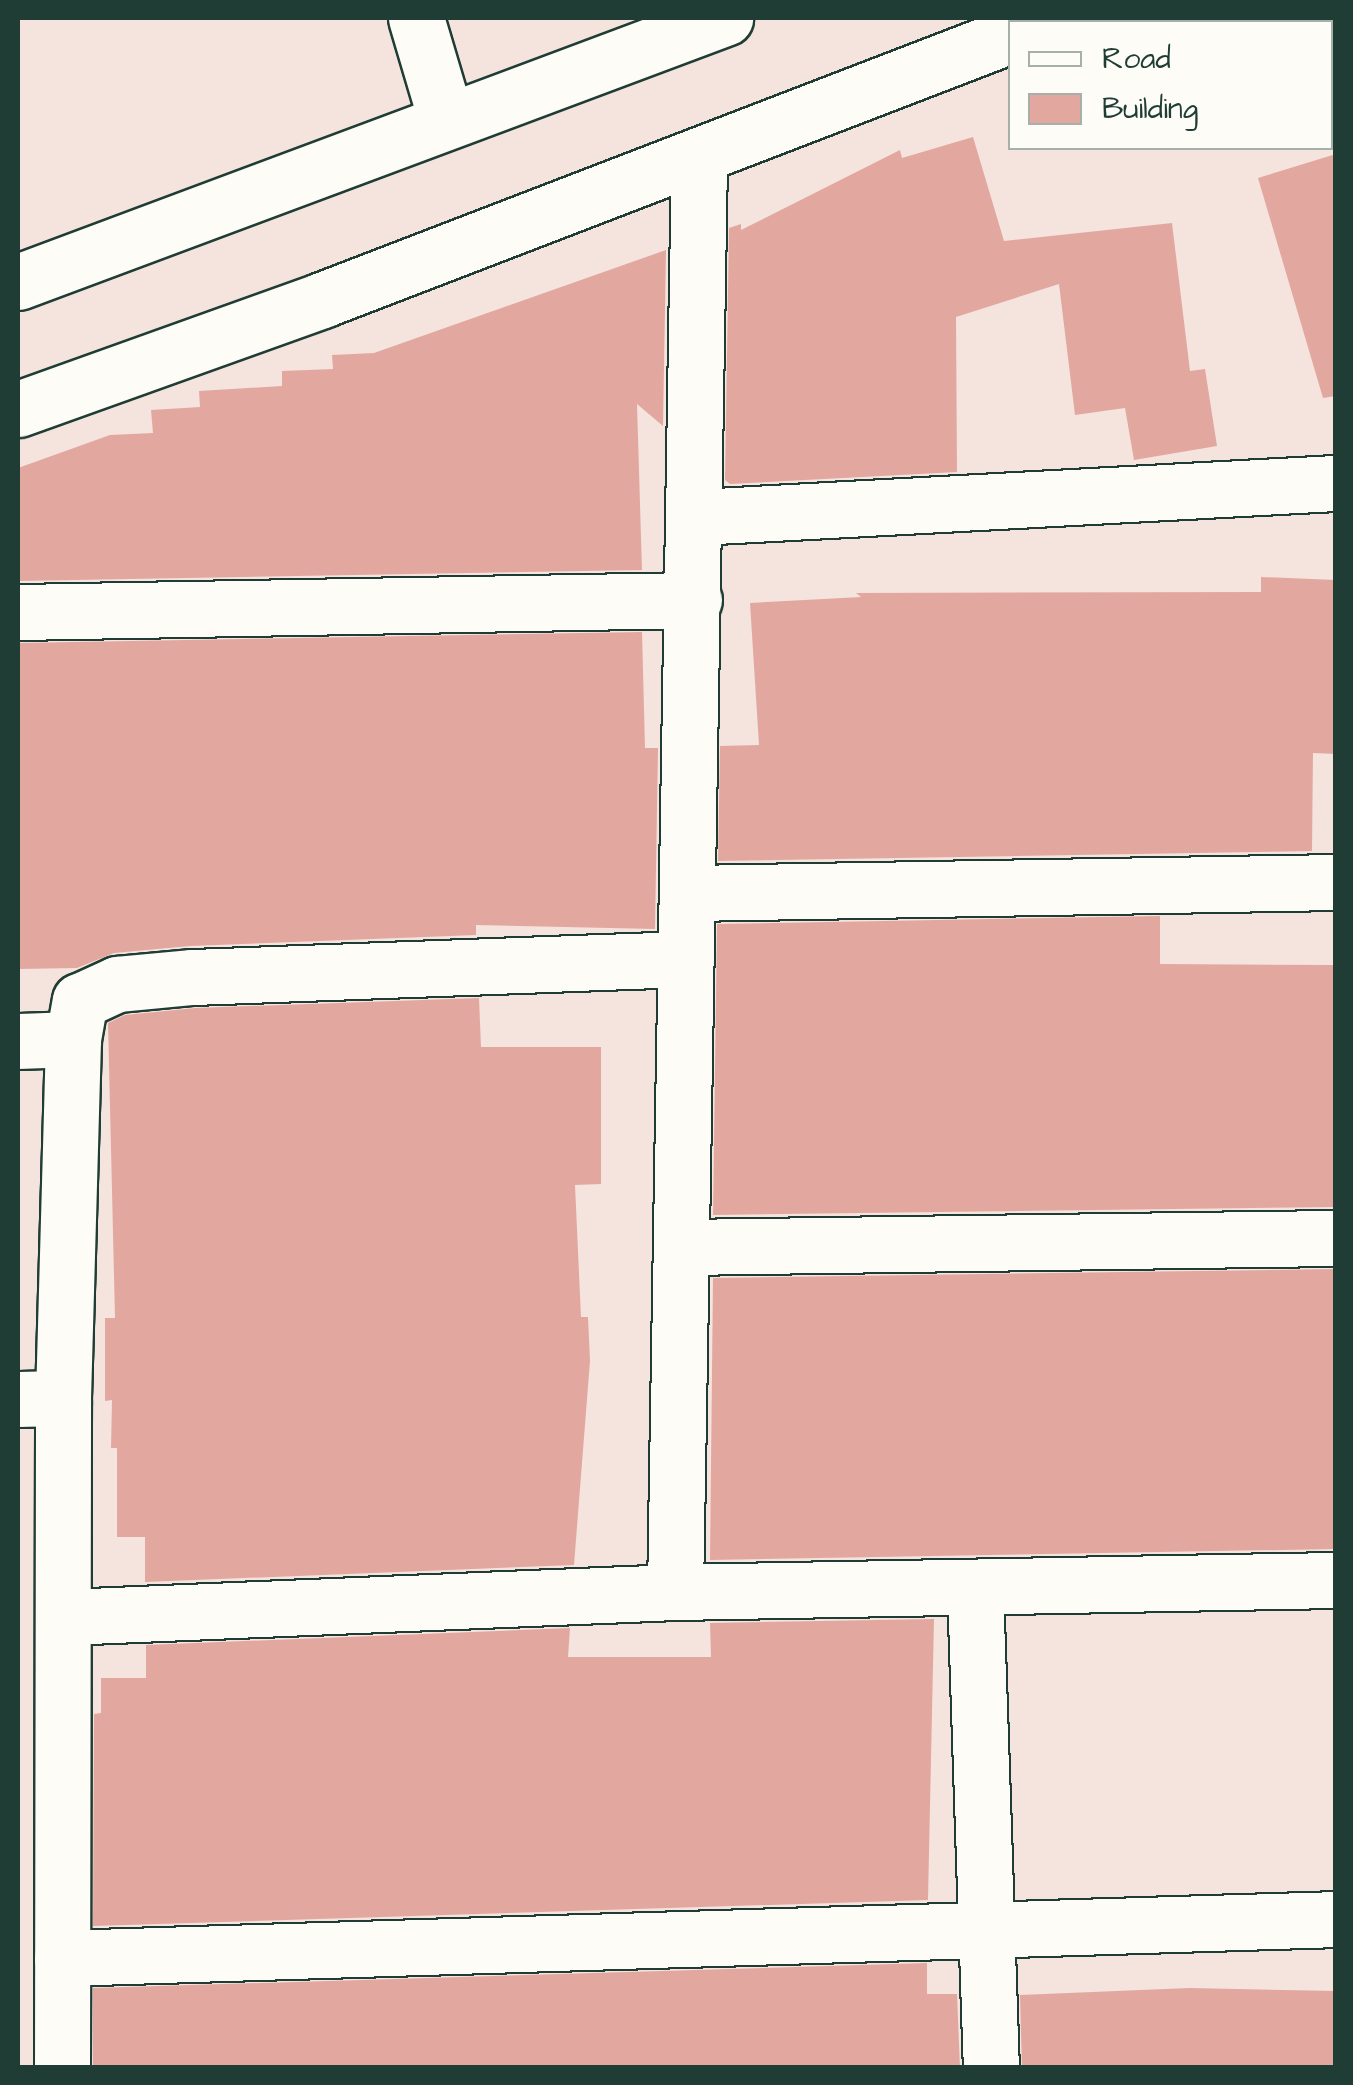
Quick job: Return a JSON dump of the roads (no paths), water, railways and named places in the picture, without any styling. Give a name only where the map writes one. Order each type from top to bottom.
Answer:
[{"type":"street","points":[[416,18],[446,119]]},
{"type":"street","points":[[18,282],[724,18]]},
{"type":"street","points":[[18,409],[1008,36]]},
{"type":"street","points":[[675,1592],[697,517],[699,155]]},
{"type":"street","points":[[697,517],[1336,484]]},
{"type":"street","points":[[18,612],[694,600]]},
{"type":"street","points":[[688,892],[1336,882]]},
{"type":"street","points":[[62,2068],[62,1958],[39,1736],[64,1617],[40,1399],[73,1039],[80,1001],[117,984],[685,959]]},
{"type":"street","points":[[18,1042],[73,1039]]},
{"type":"street","points":[[681,1248],[1336,1238]]},
{"type":"street","points":[[64,1617],[675,1592],[1336,1580]]},
{"type":"street","points":[[975,1588],[992,2068]]},
{"type":"street","points":[[62,1958],[1336,1918]]}]
